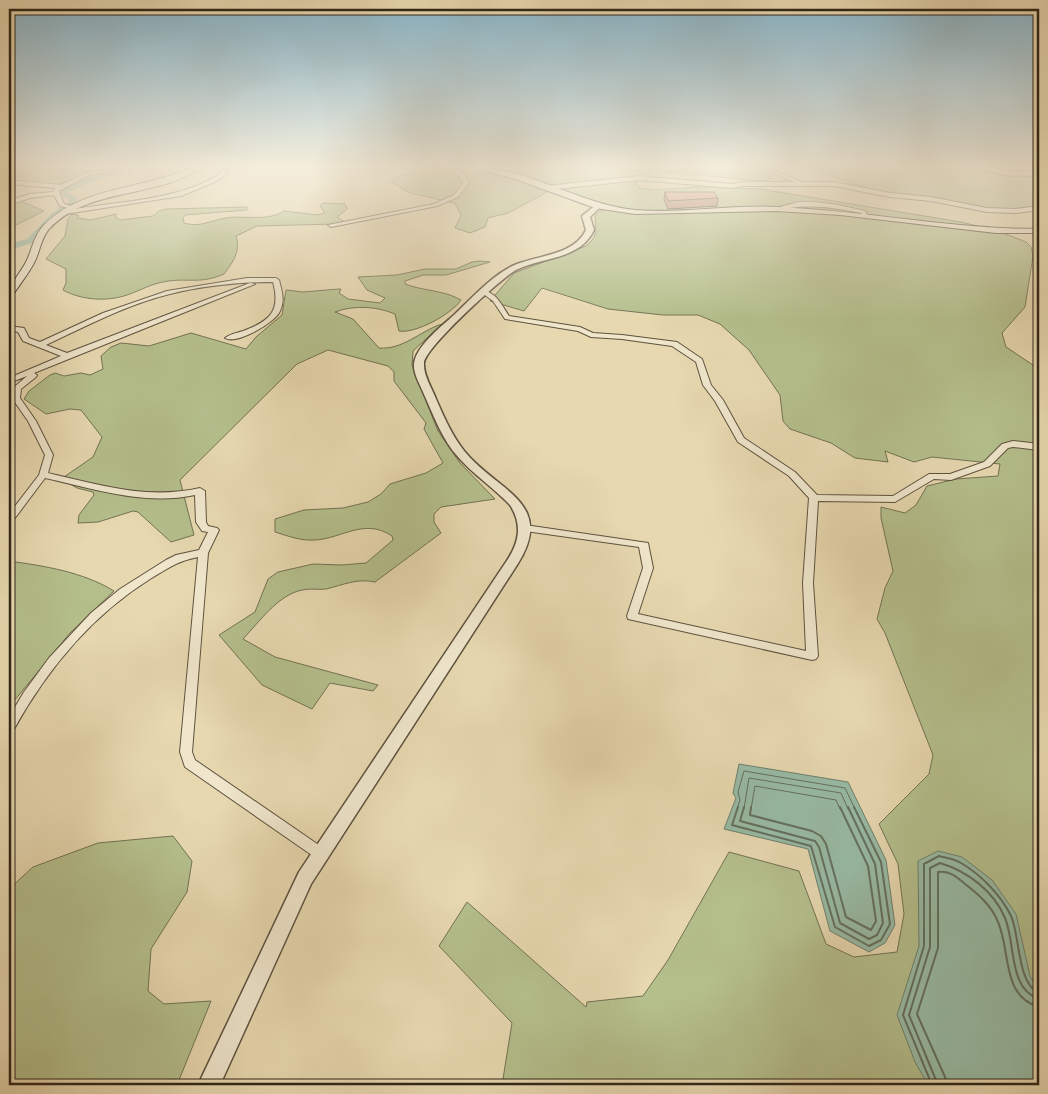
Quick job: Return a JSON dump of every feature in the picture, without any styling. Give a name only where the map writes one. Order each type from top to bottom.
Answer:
[{"type":"main road","points":[[9,294],[30,264],[41,235],[59,217]]},
{"type":"main road","points":[[881,217],[996,231],[1039,231]]},
{"type":"street","points":[[331,225],[368,217]]},
{"type":"street","points":[[209,1085],[305,878],[517,555],[524,540],[525,528],[516,505],[474,467],[456,446],[419,370],[420,357],[427,346],[484,292],[515,268],[567,251],[582,243],[590,230],[586,217]]},
{"type":"street","points":[[9,381],[67,356],[245,286],[271,279]]},
{"type":"street","points":[[42,344],[104,314],[169,292],[203,285],[276,280],[282,295],[281,304],[272,320],[265,325],[229,338]]},
{"type":"street","points":[[484,292],[495,300],[507,318],[572,327],[591,335],[674,344],[699,361],[707,386],[718,400],[741,440],[792,474],[814,498],[808,582],[812,656],[632,616],[648,568],[644,544],[525,528]]},
{"type":"street","points":[[9,328],[21,330],[26,339],[42,344],[67,356]]},
{"type":"street","points":[[9,520],[43,475],[49,455],[32,421],[16,398],[17,388],[40,368]]},
{"type":"street","points":[[814,498],[895,499],[932,476],[950,477],[982,466],[1006,446],[1013,444],[1039,447]]},
{"type":"street","points":[[43,475],[131,493],[170,496],[200,491],[201,522],[205,530],[214,530],[204,554],[186,752],[190,763],[321,854]]},
{"type":"street","points":[[9,728],[22,702],[75,636],[107,604],[170,562],[180,557],[204,554]]},
{"type":"shaded area","points":[[9,217],[32,217],[12,227],[9,226]]},
{"type":"shaded area","points":[[70,217],[91,220],[116,217],[120,220],[144,217],[184,217],[184,223],[196,225],[226,218],[337,217],[345,222],[338,224],[257,226],[236,236],[237,251],[224,274],[200,280],[158,283],[111,299],[86,298],[63,290],[66,283],[66,269],[46,259],[65,236]]},
{"type":"shaded area","points":[[460,217],[492,217],[488,218],[485,227],[470,233],[455,228]]},
{"type":"shaded area","points":[[595,217],[931,217],[998,231],[1026,242],[1031,247],[1033,256],[1025,307],[1002,333],[1006,347],[1039,369],[1039,1085],[502,1085],[512,1023],[439,946],[467,902],[586,1007],[587,1002],[643,996],[668,960],[729,852],[799,871],[826,944],[854,957],[897,952],[904,914],[898,864],[879,824],[929,774],[933,755],[885,633],[877,619],[885,588],[893,571],[881,518],[881,507],[905,513],[916,505],[927,486],[956,479],[998,476],[1000,464],[932,457],[914,462],[885,451],[888,462],[855,458],[831,443],[790,429],[783,421],[780,395],[749,350],[720,324],[698,315],[663,315],[608,309],[542,288],[524,311],[490,301],[514,273],[586,246],[593,239],[596,226]]},
{"type":"shaded area","points":[[472,262],[490,262],[446,275],[423,275],[405,281],[405,284],[448,294],[461,300],[442,317],[423,326],[399,331],[395,314],[373,308],[357,307],[335,312],[353,319],[379,348],[388,348],[404,343],[442,324],[413,351],[412,365],[438,431],[460,463],[495,499],[441,507],[434,514],[434,522],[441,533],[375,582],[356,581],[326,589],[305,589],[293,593],[277,603],[243,639],[275,657],[378,685],[373,691],[330,683],[312,709],[262,685],[219,635],[255,612],[268,579],[278,572],[313,564],[342,565],[366,563],[393,540],[392,536],[371,528],[350,531],[320,540],[300,539],[275,532],[275,519],[304,510],[343,508],[368,502],[381,494],[390,484],[426,473],[443,463],[424,429],[426,423],[394,381],[394,372],[388,366],[328,350],[297,364],[180,480],[194,535],[171,542],[138,512],[133,511],[98,522],[78,523],[79,515],[94,495],[93,492],[77,488],[61,479],[93,457],[102,437],[81,410],[70,409],[46,414],[24,399],[29,391],[50,375],[55,373],[64,376],[81,373],[90,375],[103,369],[101,356],[111,347],[121,343],[149,346],[191,333],[246,349],[256,337],[282,315],[286,290],[303,292],[341,289],[339,293],[348,299],[380,303],[385,298],[367,290],[358,277],[397,275],[425,269],[456,269]]},
{"type":"shaded area","points":[[9,561],[77,574],[114,591],[70,633],[9,707]]},
{"type":"shaded area","points":[[173,836],[192,861],[187,892],[151,949],[148,991],[164,1004],[211,1001],[177,1085],[9,1085],[9,889],[33,867],[98,843]]},
{"type":"water","points":[[739,764],[848,782],[886,860],[895,925],[885,943],[869,952],[830,931],[808,849],[724,829],[736,798],[733,793]]},
{"type":"water","points":[[938,851],[962,857],[992,880],[1016,914],[1030,976],[1039,991],[1039,1085],[928,1085],[915,1062],[897,1015],[919,946],[918,861]]},
{"type":"waterway","points":[[9,247],[30,241],[53,217]]}]
